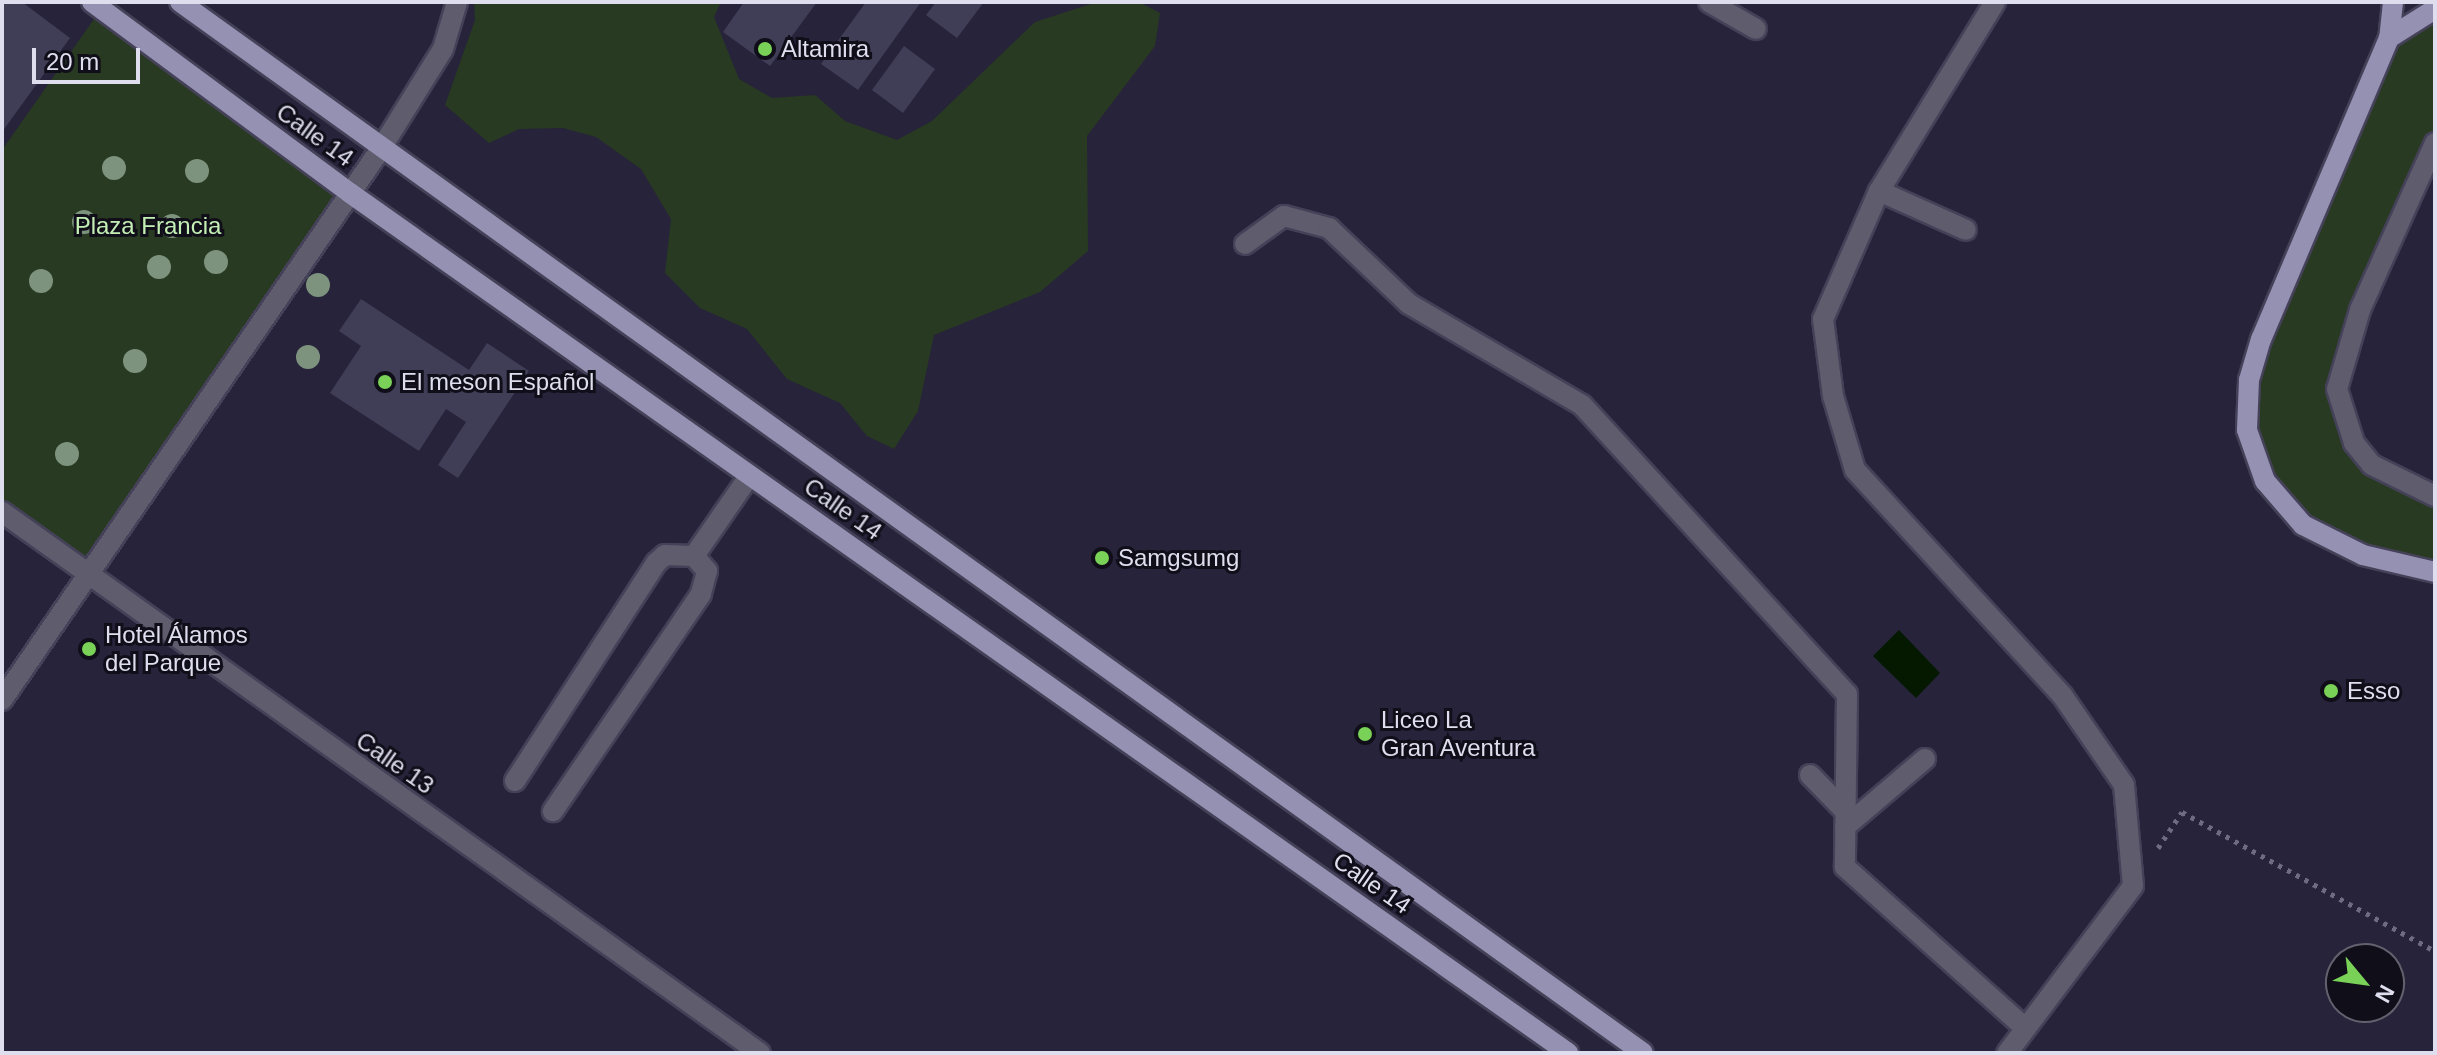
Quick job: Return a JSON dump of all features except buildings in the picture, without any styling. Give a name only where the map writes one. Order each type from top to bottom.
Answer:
[{"type":"main road","name":"Calle 14","points":[[92,2],[350,193],[1568,1053]]},
{"type":"main road","name":"Calle 14","points":[[180,2],[1643,1053]]},
{"type":"main road","points":[[2393,2],[2389,38],[2261,339],[2249,380],[2247,430],[2265,481],[2303,525],[2363,555],[2435,572]]},
{"type":"main road","points":[[2389,38],[2435,9]]},
{"type":"street","points":[[2,700],[90,578],[382,147],[443,49],[457,2]]},
{"type":"street","points":[[1709,2],[1756,29]]},
{"type":"street","points":[[1995,2],[1879,191],[1823,319],[1833,396],[1855,470],[2062,695],[2124,785],[2133,886],[2007,1053]]},
{"type":"street","points":[[2435,143],[2360,310],[2337,389],[2354,443],[2372,465],[2435,496]]},
{"type":"street","points":[[1879,191],[1966,230]]},
{"type":"street","points":[[1245,244],[1284,216],[1329,228],[1409,304],[1582,405],[1831,668],[1847,694],[1845,867],[2025,1028]]},
{"type":"street","points":[[694,556],[750,475]]},
{"type":"street","name":"Calle 13","points":[[2,512],[90,578],[760,1053]]},
{"type":"street","points":[[515,781],[656,563],[665,555],[694,556],[707,571],[701,594],[553,811]]},
{"type":"street","points":[[1846,820],[1925,759]]},
{"type":"street","points":[[1810,775],[1846,820]]},
{"type":"path","points":[[2133,886],[2182,812],[2435,951]]},
{"type":"green space","points":[[474,2],[721,2],[714,17],[739,79],[772,98],[815,95],[845,121],[897,140],[932,121],[1035,22],[1097,2],[1139,2],[1160,13],[1155,46],[1087,136],[1088,251],[1040,292],[934,335],[918,411],[894,449],[867,436],[840,403],[787,379],[747,329],[700,308],[665,273],[671,219],[641,169],[596,137],[563,128],[519,129],[489,143],[445,105],[475,20]]},
{"type":"green space","name":"Plaza Francia","points":[[101,9],[350,193],[90,578],[2,512],[2,150]]},
{"type":"green space","points":[[2435,9],[2435,143],[2337,389],[2372,465],[2435,496],[2435,572],[2328,541],[2265,481],[2249,380],[2389,38]]},
{"type":"shaded area","points":[[1899,630],[1940,673],[1916,698],[1873,656]]},
{"type":"place","name":"Altamira","points":[[765,49]]},
{"type":"place","name":"El meson Español","points":[[385,382]]},
{"type":"place","name":"Samgsumg","points":[[1102,558]]},
{"type":"place","name":"Hotel Álamos del Parque","points":[[89,649]]},
{"type":"place","name":"Esso","points":[[2331,691]]},
{"type":"place","name":"Liceo La Gran Aventura","points":[[1365,734]]}]
